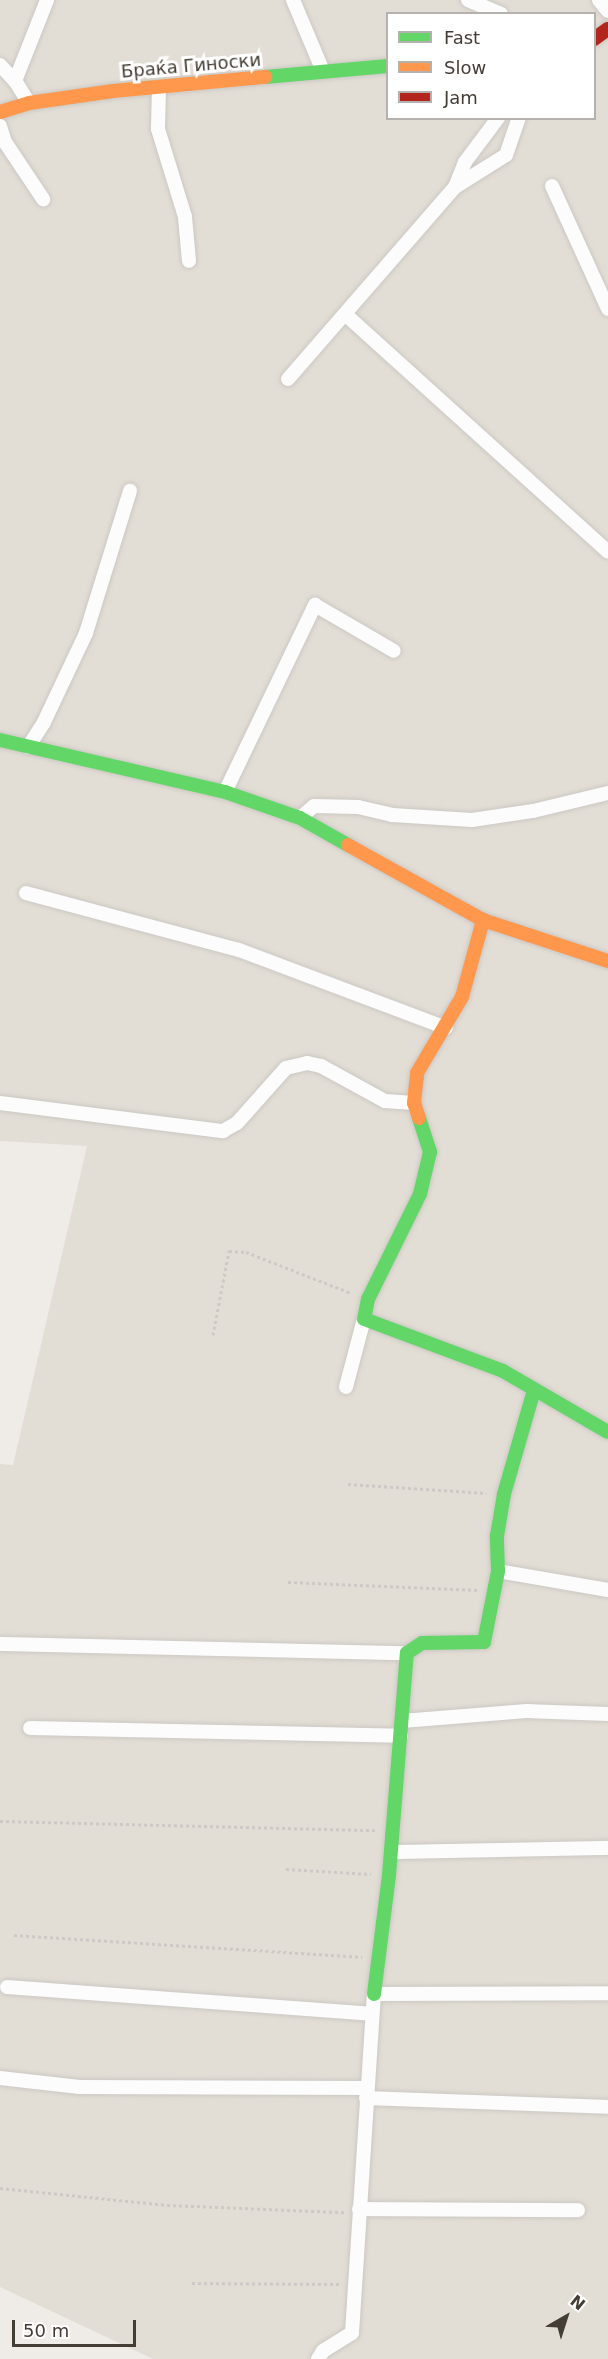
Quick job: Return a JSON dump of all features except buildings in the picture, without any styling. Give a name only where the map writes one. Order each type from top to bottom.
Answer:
[{"type":"street","points":[[15,81],[47,0]]},
{"type":"street","points":[[293,0],[323,71]]},
{"type":"street","points":[[468,0],[496,12]]},
{"type":"street","points":[[599,0],[608,11]]},
{"type":"street","points":[[600,35],[608,49]]},
{"type":"street","points":[[0,65],[15,81],[29,103]]},
{"type":"street","name":"Браќа Гиноски","points":[[0,112],[29,103],[159,87],[386,66]]},
{"type":"street","points":[[159,87],[158,129],[185,218],[189,261]]},
{"type":"street","points":[[455,187],[465,162],[496,120]]},
{"type":"street","points":[[288,379],[455,187],[506,155],[518,120]]},
{"type":"street","points":[[0,126],[5,142],[43,199]]},
{"type":"street","points":[[552,186],[608,309]]},
{"type":"street","points":[[346,315],[608,552]]},
{"type":"street","points":[[28,747],[44,722],[86,633],[129,491]]},
{"type":"street","points":[[225,792],[315,605],[394,651]]},
{"type":"street","points":[[0,740],[225,792],[300,818],[483,920],[608,961]]},
{"type":"street","points":[[300,818],[314,806],[358,807],[392,815],[472,820],[533,811],[608,793]]},
{"type":"street","points":[[26,893],[239,950],[446,1028]]},
{"type":"street","points":[[346,1386],[368,1299],[420,1194],[430,1152],[414,1103],[417,1073],[446,1028],[462,997],[483,920]]},
{"type":"street","points":[[0,1103],[224,1131],[237,1123],[286,1068],[307,1063],[321,1066],[385,1101],[414,1103]]},
{"type":"street","points":[[364,1319],[503,1371],[608,1432]]},
{"type":"street","points":[[0,1644],[407,1653],[422,1643],[484,1642],[498,1571],[497,1536],[504,1494],[534,1390]]},
{"type":"street","points":[[498,1571],[608,1590]]},
{"type":"street","points":[[318,2359],[323,2351],[352,2333],[371,2014],[389,1875],[407,1653]]},
{"type":"street","points":[[402,1721],[527,1712],[608,1714]]},
{"type":"street","points":[[30,1728],[401,1736]]},
{"type":"street","points":[[391,1852],[608,1848]]},
{"type":"street","points":[[8,1987],[371,2014]]},
{"type":"street","points":[[374,1994],[608,1993]]},
{"type":"street","points":[[0,2078],[79,2087],[366,2093],[608,2107]]},
{"type":"street","points":[[359,2211],[578,2210]]},
{"type":"path","points":[[213,1335],[226,1254],[236,1249],[368,1299]]},
{"type":"path","points":[[348,1484],[504,1494]]},
{"type":"path","points":[[288,1582],[495,1591]]},
{"type":"path","points":[[0,1821],[393,1831]]},
{"type":"path","points":[[286,1869],[389,1875]]},
{"type":"path","points":[[14,1935],[378,1958]]},
{"type":"path","points":[[0,2188],[167,2205],[359,2211]]},
{"type":"path","points":[[192,2283],[355,2285]]},
{"type":"shaded area","points":[[0,0],[608,0],[608,2359],[153,2359],[0,2287],[0,1464],[13,1465],[87,1146],[0,1141]]},
{"type":"traffic: fast","points":[[265,77],[386,66]]},
{"type":"traffic: fast","points":[[0,740],[225,792],[300,818],[348,845]]},
{"type":"traffic: fast","points":[[419,1118],[430,1152],[420,1194],[368,1299],[364,1319],[503,1371],[608,1432]]},
{"type":"traffic: fast","points":[[374,1994],[389,1875],[407,1653],[422,1643],[484,1642],[498,1571],[497,1536],[504,1494],[534,1390]]},
{"type":"traffic: slow","points":[[0,112],[29,103],[113,91],[265,77]]},
{"type":"traffic: slow","points":[[348,845],[483,920],[608,961]]},
{"type":"traffic: slow","points":[[419,1118],[414,1103],[417,1073],[462,997],[483,920]]},
{"type":"traffic: jam","points":[[596,38],[608,29]]}]
